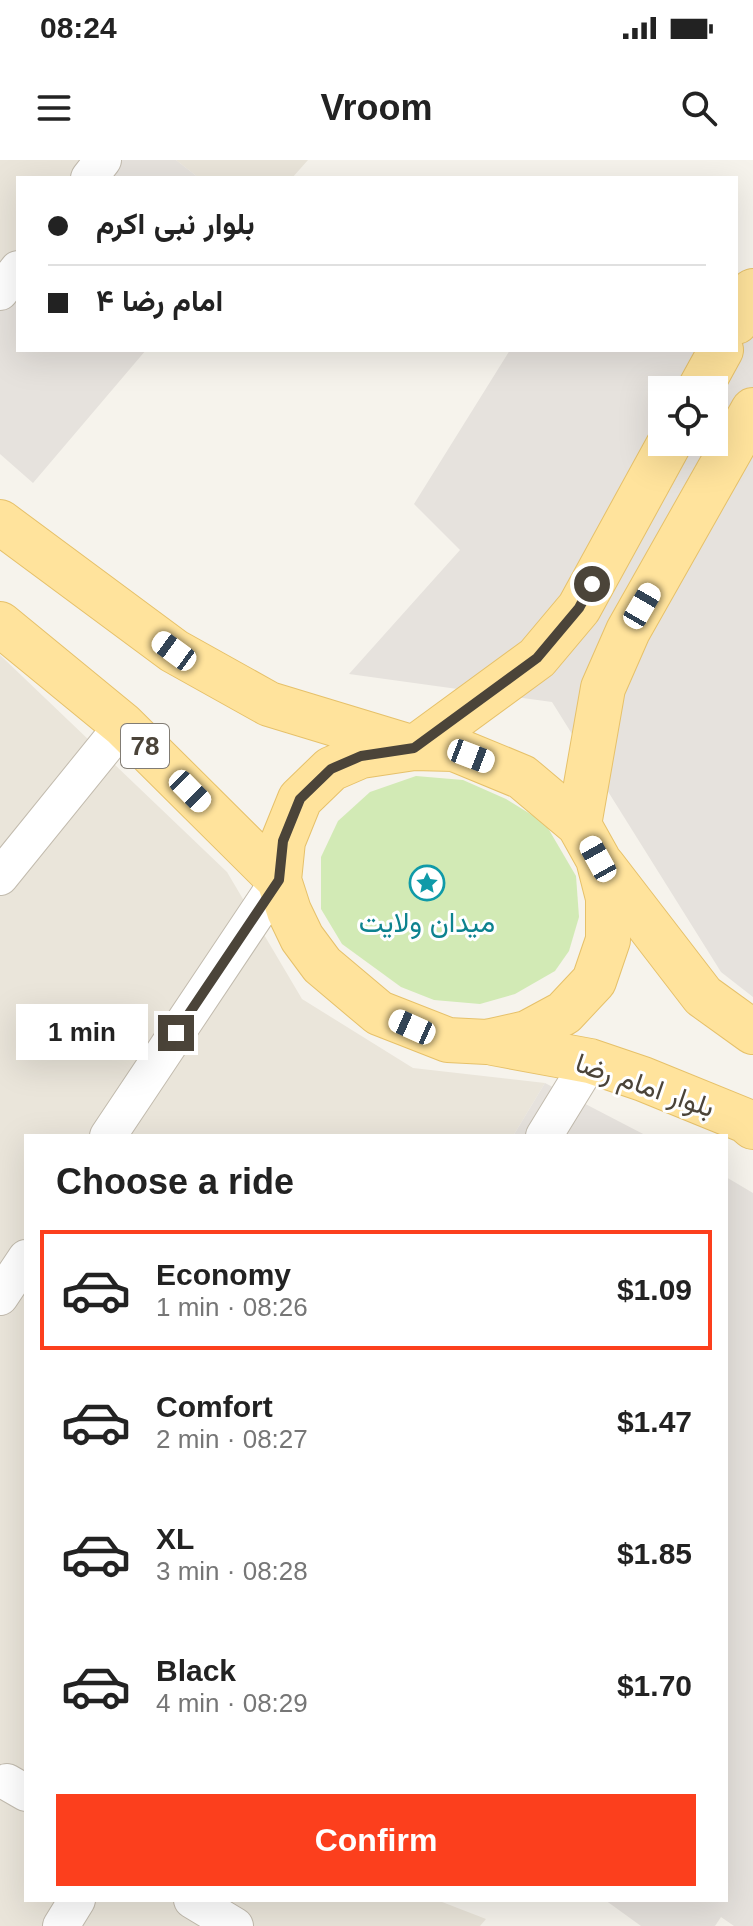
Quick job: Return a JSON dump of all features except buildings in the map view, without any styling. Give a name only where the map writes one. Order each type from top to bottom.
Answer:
[{"type":"main road","points":[[738,318],[753,291]]},
{"type":"main road","points":[[707,376],[720,352]]},
{"type":"main road","points":[[588,842],[603,688],[628,631],[753,410]]},
{"type":"main road","points":[[414,748],[537,658],[579,608],[663,456]]},
{"type":"main road","points":[[671,456],[712,484]]},
{"type":"main road","name":"78","points":[[0,522],[174,651],[269,704],[414,748]]},
{"type":"main road","name":"78","points":[[0,624],[123,725],[279,880]]},
{"type":"main road","name":"78","points":[[588,842],[608,898],[608,940],[594,981],[564,1013],[527,1033],[487,1042],[448,1040],[379,1013],[322,965],[302,938],[279,880],[283,841],[300,799],[331,769],[361,756],[414,748],[454,749],[522,777],[588,842],[703,996],[751,1027]]},
{"type":"main road","name":"بلوار امام رضا","points":[[487,1042],[590,1061],[643,1079],[746,1121],[753,1127]]},
{"type":"street","points":[[91,176],[103,160]]},
{"type":"street","points":[[0,292],[16,272]]},
{"type":"street","points":[[0,877],[123,725]]},
{"type":"street","points":[[109,1134],[279,880]]},
{"type":"street","points":[[545,1134],[590,1061]]},
{"type":"street","points":[[0,1297],[24,1261]]},
{"type":"street","points":[[61,1926],[76,1902]]},
{"type":"street","points":[[195,1902],[235,1926]]},
{"type":"shaded area","points":[[0,160],[99,160],[87,176],[16,176],[16,275],[0,296]]},
{"type":"shaded area","points":[[99,160],[176,160],[196,176],[87,176]]},
{"type":"shaded area","points":[[176,160],[308,160],[294,176],[196,176]]},
{"type":"shaded area","points":[[16,275],[16,352],[144,352],[33,483],[0,454],[0,296]]},
{"type":"shaded area","points":[[738,314],[753,331],[753,997],[721,972],[552,702],[349,674],[460,550],[414,504],[509,352],[738,352]]},
{"type":"shaded area","points":[[0,655],[227,872],[302,999],[413,1068],[545,1083],[514,1134],[24,1134],[24,1902],[442,1902],[486,1919],[480,1926],[0,1926]]},
{"type":"shaded area","points":[[545,1083],[643,1134],[514,1134]]},
{"type":"shaded area","points":[[728,1178],[753,1193],[753,1926],[734,1926],[721,1917],[715,1926],[641,1926],[608,1902],[728,1902]]},
{"type":"green space","points":[[416,776],[463,780],[506,799],[545,823],[576,876],[579,917],[569,951],[555,971],[515,994],[480,1004],[434,1000],[401,987],[342,944],[321,909],[321,857],[338,821],[370,792]]},
{"type":"place","name":"میدان ولایت","points":[[427,883]]},
{"type":"route","points":[[176,1033],[279,880],[283,841],[300,799],[331,769],[361,756],[414,748],[537,658],[579,608],[592,584]]}]
